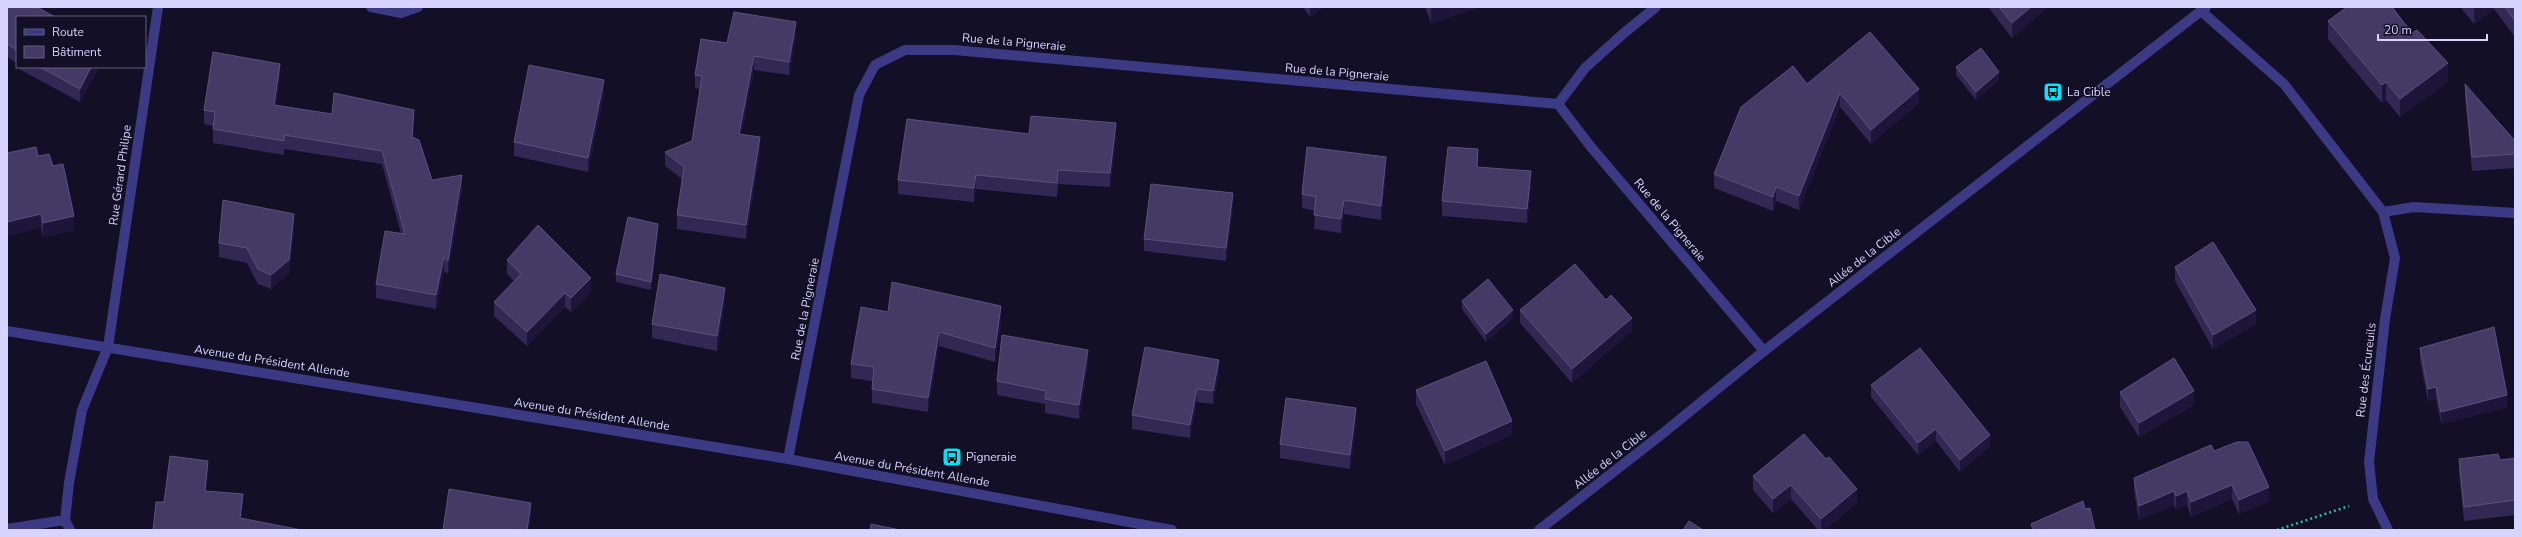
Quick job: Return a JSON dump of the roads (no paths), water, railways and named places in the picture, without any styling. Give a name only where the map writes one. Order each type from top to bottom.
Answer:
[{"type":"street","name":"Rue Gérard Philipe","points":[[65,520],[82,410],[108,347],[158,7]]},
{"type":"street","points":[[371,7],[401,13],[418,7]]},
{"type":"street","points":[[1558,104],[1585,68],[1656,7]]},
{"type":"street","name":"Rue des Écureuils","points":[[2203,9],[2284,84],[2383,212],[2396,258],[2385,319],[2369,462],[2373,500],[2388,530]]},
{"type":"street","name":"Allée de la Cible","points":[[1539,530],[1662,434],[1764,351],[2203,9]]},
{"type":"street","name":"Rue de la Pigneraie","points":[[788,460],[859,95],[875,65],[905,50],[954,50],[1558,104],[1591,147],[1764,351]]},
{"type":"street","points":[[2383,212],[2414,207],[2515,213]]},
{"type":"street","name":"Avenue du Président Allende","points":[[7,331],[788,460],[1172,530]]},
{"type":"street","points":[[7,529],[65,520],[70,530]]},
{"type":"place","name":"La Cible","points":[[2053,92]]},
{"type":"place","name":"Pigneraie","points":[[952,457]]}]
